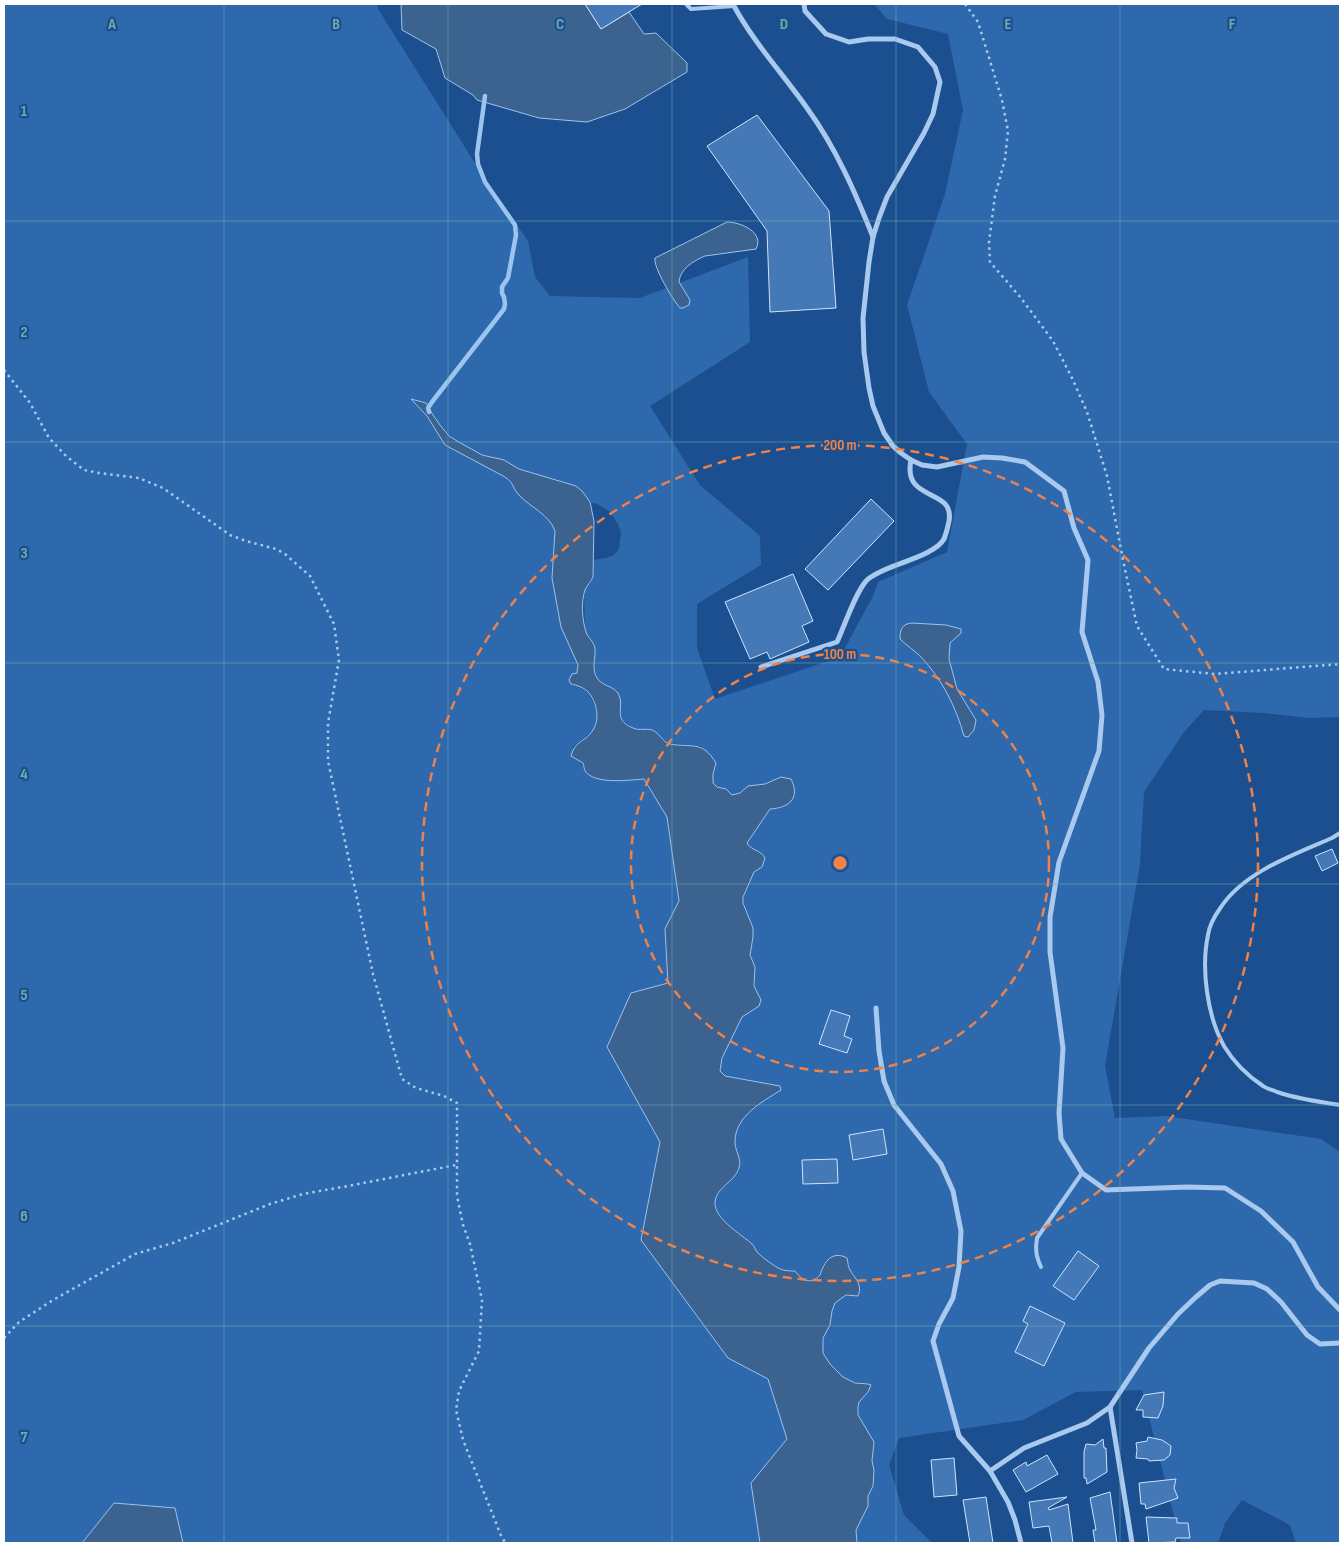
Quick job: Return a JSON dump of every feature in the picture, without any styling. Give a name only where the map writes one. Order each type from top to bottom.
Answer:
[{"type":"street","points":[[804,4],[806,11],[826,34],[850,42],[868,39],[895,39],[918,47],[935,67],[940,82],[932,114],[924,133],[887,197],[873,237],[863,318],[864,352],[873,406],[884,433],[893,446],[911,460],[922,465],[937,467],[983,457],[1025,462],[1064,491],[1074,528],[1088,560],[1082,632],[1098,682],[1102,715],[1099,751],[1059,862],[1050,917],[1050,952],[1062,1048],[1059,1113],[1061,1139],[1082,1173],[1106,1190],[1187,1187],[1225,1188],[1261,1211],[1293,1242],[1318,1287],[1340,1310]]},
{"type":"street","points":[[734,5],[743,23],[809,110],[840,160],[873,237]]},
{"type":"street","points":[[761,667],[837,642],[857,596],[867,579],[888,568],[927,553],[944,540],[950,519],[947,507],[939,498],[919,490],[911,480],[909,470],[911,460]]},
{"type":"street","points":[[876,1008],[879,1051],[887,1089],[894,1105],[941,1164],[953,1191],[961,1231],[959,1267],[954,1298],[939,1324],[933,1341],[959,1436],[990,1471],[1008,1502],[1021,1543]]},
{"type":"street","points":[[990,1471],[1024,1448],[1087,1423],[1110,1407],[1154,1341],[1196,1297],[1210,1285],[1220,1281],[1254,1283],[1267,1289],[1281,1302],[1306,1335],[1320,1344],[1340,1343]]},
{"type":"street","points":[[1110,1407],[1132,1543]]},
{"type":"lane","points":[[686,4],[691,9],[734,5]]},
{"type":"lane","points":[[1340,833],[1272,864],[1238,888],[1221,907],[1208,933],[1205,959],[1207,990],[1212,1018],[1223,1044],[1233,1060],[1265,1088],[1298,1099],[1340,1105]]},
{"type":"lane","points":[[1041,1267],[1035,1248],[1038,1238],[1082,1173]]},
{"type":"path","points":[[965,4],[978,22],[1002,100],[1008,131],[1005,159],[995,196],[989,242],[990,262],[1021,298],[1053,341],[1087,412],[1107,476],[1137,626],[1164,669],[1215,674],[1340,664]]},
{"type":"path","points":[[4,370],[30,403],[50,438],[66,456],[84,470],[139,478],[163,488],[230,535],[286,554],[310,576],[334,624],[339,660],[328,723],[328,761],[373,974],[402,1079],[416,1088],[444,1096],[457,1103],[457,1196],[482,1300],[479,1350],[459,1392],[456,1410],[463,1440],[502,1538],[506,1543]]},
{"type":"path","points":[[4,1338],[19,1322],[53,1300],[135,1254],[173,1243],[270,1204],[303,1194],[456,1165]]},
{"type":"shaded area","points":[[4,4],[378,4],[378,9],[483,176],[528,241],[535,277],[550,296],[640,298],[748,257],[750,342],[650,406],[700,485],[760,536],[761,565],[697,604],[697,648],[715,699],[840,657],[873,596],[878,582],[947,552],[967,444],[929,392],[907,305],[945,194],[963,110],[948,34],[887,19],[874,4],[1340,4],[1340,717],[1309,718],[1204,710],[1184,732],[1144,792],[1140,864],[1105,1066],[1115,1118],[1166,1116],[1321,1139],[1340,1152],[1340,1543],[1296,1543],[1290,1525],[1242,1500],[1225,1523],[1218,1543],[1181,1543],[1142,1390],[1076,1392],[1023,1420],[899,1438],[889,1465],[904,1515],[932,1543],[857,1543],[856,1530],[868,1506],[868,1496],[873,1486],[874,1470],[872,1461],[874,1442],[858,1415],[859,1402],[863,1398],[868,1384],[849,1381],[838,1374],[828,1363],[822,1350],[822,1344],[836,1302],[850,1295],[858,1295],[858,1284],[848,1267],[847,1258],[836,1255],[823,1265],[820,1275],[810,1281],[800,1277],[795,1271],[780,1269],[760,1255],[749,1241],[723,1220],[715,1204],[718,1193],[738,1172],[740,1162],[735,1146],[735,1136],[738,1127],[749,1112],[781,1089],[780,1086],[725,1076],[720,1071],[722,1058],[742,1017],[756,1008],[755,967],[750,955],[752,942],[743,897],[754,871],[762,867],[765,858],[747,843],[770,809],[787,805],[792,799],[794,789],[772,782],[748,786],[740,793],[732,795],[726,789],[717,787],[713,783],[716,763],[700,746],[667,743],[654,731],[633,728],[621,719],[620,698],[617,691],[600,682],[594,670],[595,648],[585,629],[584,596],[585,589],[592,581],[593,560],[612,556],[619,548],[621,533],[618,524],[609,511],[590,502],[582,491],[564,482],[519,469],[504,460],[482,455],[457,441],[440,425],[426,403],[420,407],[445,445],[505,477],[519,495],[552,525],[555,531],[552,578],[561,627],[578,665],[577,673],[571,684],[588,692],[598,711],[594,730],[573,747],[586,772],[619,781],[644,779],[667,817],[679,901],[665,929],[668,983],[607,1047],[660,1142],[641,1240],[728,1358],[768,1378],[787,1439],[751,1483],[760,1543],[183,1543],[175,1508],[114,1503],[82,1543],[4,1543]]},
{"type":"shaded area","points":[[401,4],[585,4],[601,29],[629,12],[644,34],[656,33],[687,63],[687,72],[625,109],[587,122],[539,118],[477,100],[473,95],[445,78],[436,49],[402,30]]},
{"type":"shaded area","points":[[727,222],[750,229],[757,238],[756,249],[705,256],[688,266],[682,273],[679,282],[690,300],[689,305],[680,308],[660,276],[655,258]]},
{"type":"shaded area","points":[[411,399],[426,403],[440,425],[449,436],[457,441],[482,455],[504,460],[519,469],[576,486],[590,502],[594,521],[593,577],[584,594],[584,622],[587,634],[595,648],[595,674],[599,681],[618,693],[621,703],[622,721],[636,729],[652,730],[670,744],[696,746],[706,751],[716,763],[713,783],[717,787],[726,789],[732,795],[740,793],[748,786],[765,784],[781,777],[791,779],[794,786],[791,801],[782,807],[770,809],[747,843],[765,858],[762,867],[754,872],[743,897],[743,903],[753,928],[750,955],[755,967],[754,986],[761,1000],[759,1006],[742,1017],[722,1058],[720,1071],[725,1076],[780,1086],[781,1090],[751,1111],[740,1125],[736,1133],[735,1142],[740,1161],[739,1168],[734,1177],[719,1192],[715,1202],[716,1208],[723,1220],[752,1244],[760,1255],[780,1269],[795,1271],[804,1279],[810,1281],[817,1278],[826,1262],[837,1255],[847,1258],[849,1269],[858,1282],[860,1288],[858,1296],[846,1295],[835,1303],[830,1325],[823,1338],[823,1353],[830,1364],[843,1377],[855,1383],[871,1385],[868,1392],[859,1402],[858,1407],[858,1415],[874,1442],[872,1461],[874,1470],[873,1486],[868,1496],[868,1506],[856,1530],[857,1543],[760,1543],[751,1483],[787,1439],[768,1379],[728,1358],[641,1240],[660,1142],[607,1047],[631,993],[668,983],[665,929],[679,901],[667,817],[644,779],[613,781],[596,778],[585,771],[583,763],[571,756],[575,747],[593,730],[597,711],[589,693],[581,687],[571,684],[569,680],[572,674],[577,673],[578,665],[561,627],[552,578],[555,531],[549,520],[524,500],[505,477],[445,445],[427,416]]},
{"type":"shaded area","points":[[912,623],[946,625],[961,629],[961,633],[950,643],[949,659],[957,689],[976,720],[974,730],[968,737],[964,736],[957,715],[942,684],[921,657],[900,639],[902,628]]},
{"type":"shaded area","points":[[114,1503],[175,1508],[183,1543],[82,1543]]},
{"type":"building","points":[[585,4],[642,4],[601,29]]},
{"type":"building","points":[[757,115],[829,211],[836,308],[770,312],[767,231],[707,146]]},
{"type":"building","points":[[871,499],[894,521],[828,590],[805,569]]},
{"type":"building","points":[[793,574],[813,621],[802,626],[809,642],[770,659],[767,652],[750,659],[725,602]]},
{"type":"building","points":[[1332,849],[1338,863],[1322,871],[1315,856]]},
{"type":"building","points":[[831,1010],[850,1016],[844,1036],[852,1039],[847,1053],[819,1044]]},
{"type":"building","points":[[883,1129],[887,1154],[853,1160],[849,1135]]},
{"type":"building","points":[[837,1159],[838,1183],[803,1184],[802,1160]]},
{"type":"building","points":[[1078,1251],[1099,1266],[1074,1300],[1053,1286]]},
{"type":"building","points":[[1030,1306],[1065,1323],[1044,1366],[1015,1352],[1028,1324],[1023,1321]]},
{"type":"building","points":[[1164,1392],[1163,1406],[1158,1418],[1143,1417],[1143,1410],[1136,1410],[1144,1395]]},
{"type":"building","points":[[1148,1437],[1162,1440],[1171,1446],[1170,1455],[1164,1460],[1149,1461],[1148,1459],[1136,1458],[1136,1443],[1147,1441]]},
{"type":"building","points":[[1103,1439],[1104,1448],[1106,1448],[1107,1472],[1087,1484],[1086,1478],[1084,1478],[1084,1452],[1086,1444],[1095,1445]]},
{"type":"building","points":[[1047,1455],[1058,1474],[1026,1492],[1013,1470],[1026,1462],[1027,1466]]},
{"type":"building","points":[[954,1458],[957,1495],[934,1497],[931,1460]]},
{"type":"building","points":[[1176,1479],[1174,1488],[1178,1498],[1146,1509],[1145,1504],[1141,1504],[1139,1483]]},
{"type":"building","points":[[1110,1492],[1117,1543],[1095,1543],[1093,1530],[1096,1530],[1090,1498]]},
{"type":"building","points":[[986,1497],[993,1543],[970,1543],[963,1500]]},
{"type":"building","points":[[1067,1497],[1048,1508],[1049,1510],[1068,1504],[1073,1543],[1052,1543],[1049,1526],[1033,1528],[1029,1502]]},
{"type":"building","points":[[1146,1517],[1177,1518],[1177,1523],[1188,1523],[1190,1538],[1176,1538],[1175,1542],[1149,1543]]},
{"type":"waterway","points":[[429,412],[428,408],[432,402],[504,309],[505,304],[502,287],[508,278],[516,235],[515,225],[485,182],[478,164],[477,154],[485,96]]}]
